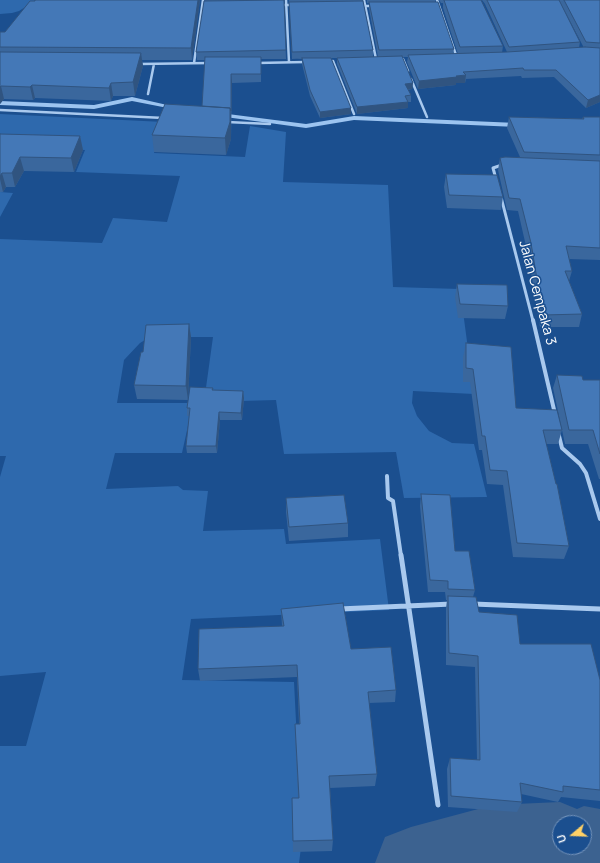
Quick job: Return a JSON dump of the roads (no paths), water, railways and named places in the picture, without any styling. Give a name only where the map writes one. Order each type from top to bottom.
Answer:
[{"type":"street","points":[[194,63],[203,0]]},
{"type":"street","points":[[286,0],[289,62]]},
{"type":"street","points":[[364,0],[376,59]]},
{"type":"street","points":[[437,0],[457,58]]},
{"type":"street","points":[[271,6],[294,5]]},
{"type":"street","points":[[202,6],[210,6]]},
{"type":"street","points":[[365,6],[380,6]]},
{"type":"street","points":[[432,6],[446,6]]},
{"type":"street","points":[[449,58],[464,58]]},
{"type":"street","points":[[370,60],[383,59]]},
{"type":"street","points":[[396,59],[411,59]]},
{"type":"street","points":[[403,59],[427,117]]},
{"type":"street","points":[[325,61],[339,61]]},
{"type":"street","points":[[333,61],[354,114]]},
{"type":"street","points":[[250,63],[311,62]]},
{"type":"street","points":[[137,64],[212,63]]},
{"type":"street","points":[[148,94],[154,64]]},
{"type":"street","points":[[0,110],[172,118]]},
{"type":"street","points":[[226,122],[270,124]]},
{"type":"street","points":[[497,183],[493,168],[503,165]]},
{"type":"street","name":"Jalan Cempaka 3","points":[[499,191],[543,357],[556,418]]},
{"type":"street","points":[[557,426],[562,448],[580,464],[586,473],[600,519]]},
{"type":"street","points":[[387,476],[388,498],[393,501],[438,804]]},
{"type":"street","points":[[336,609],[459,604]]},
{"type":"street","points":[[467,604],[600,609]]},
{"type":"waterway","points":[[0,103],[94,107],[132,99],[173,107]]},
{"type":"waterway","points":[[220,115],[306,126],[354,118],[517,125]]},
{"type":"waterway","points":[[411,863],[493,841],[552,838]]},
{"type":"waterway","points":[[592,844],[600,845]]}]
